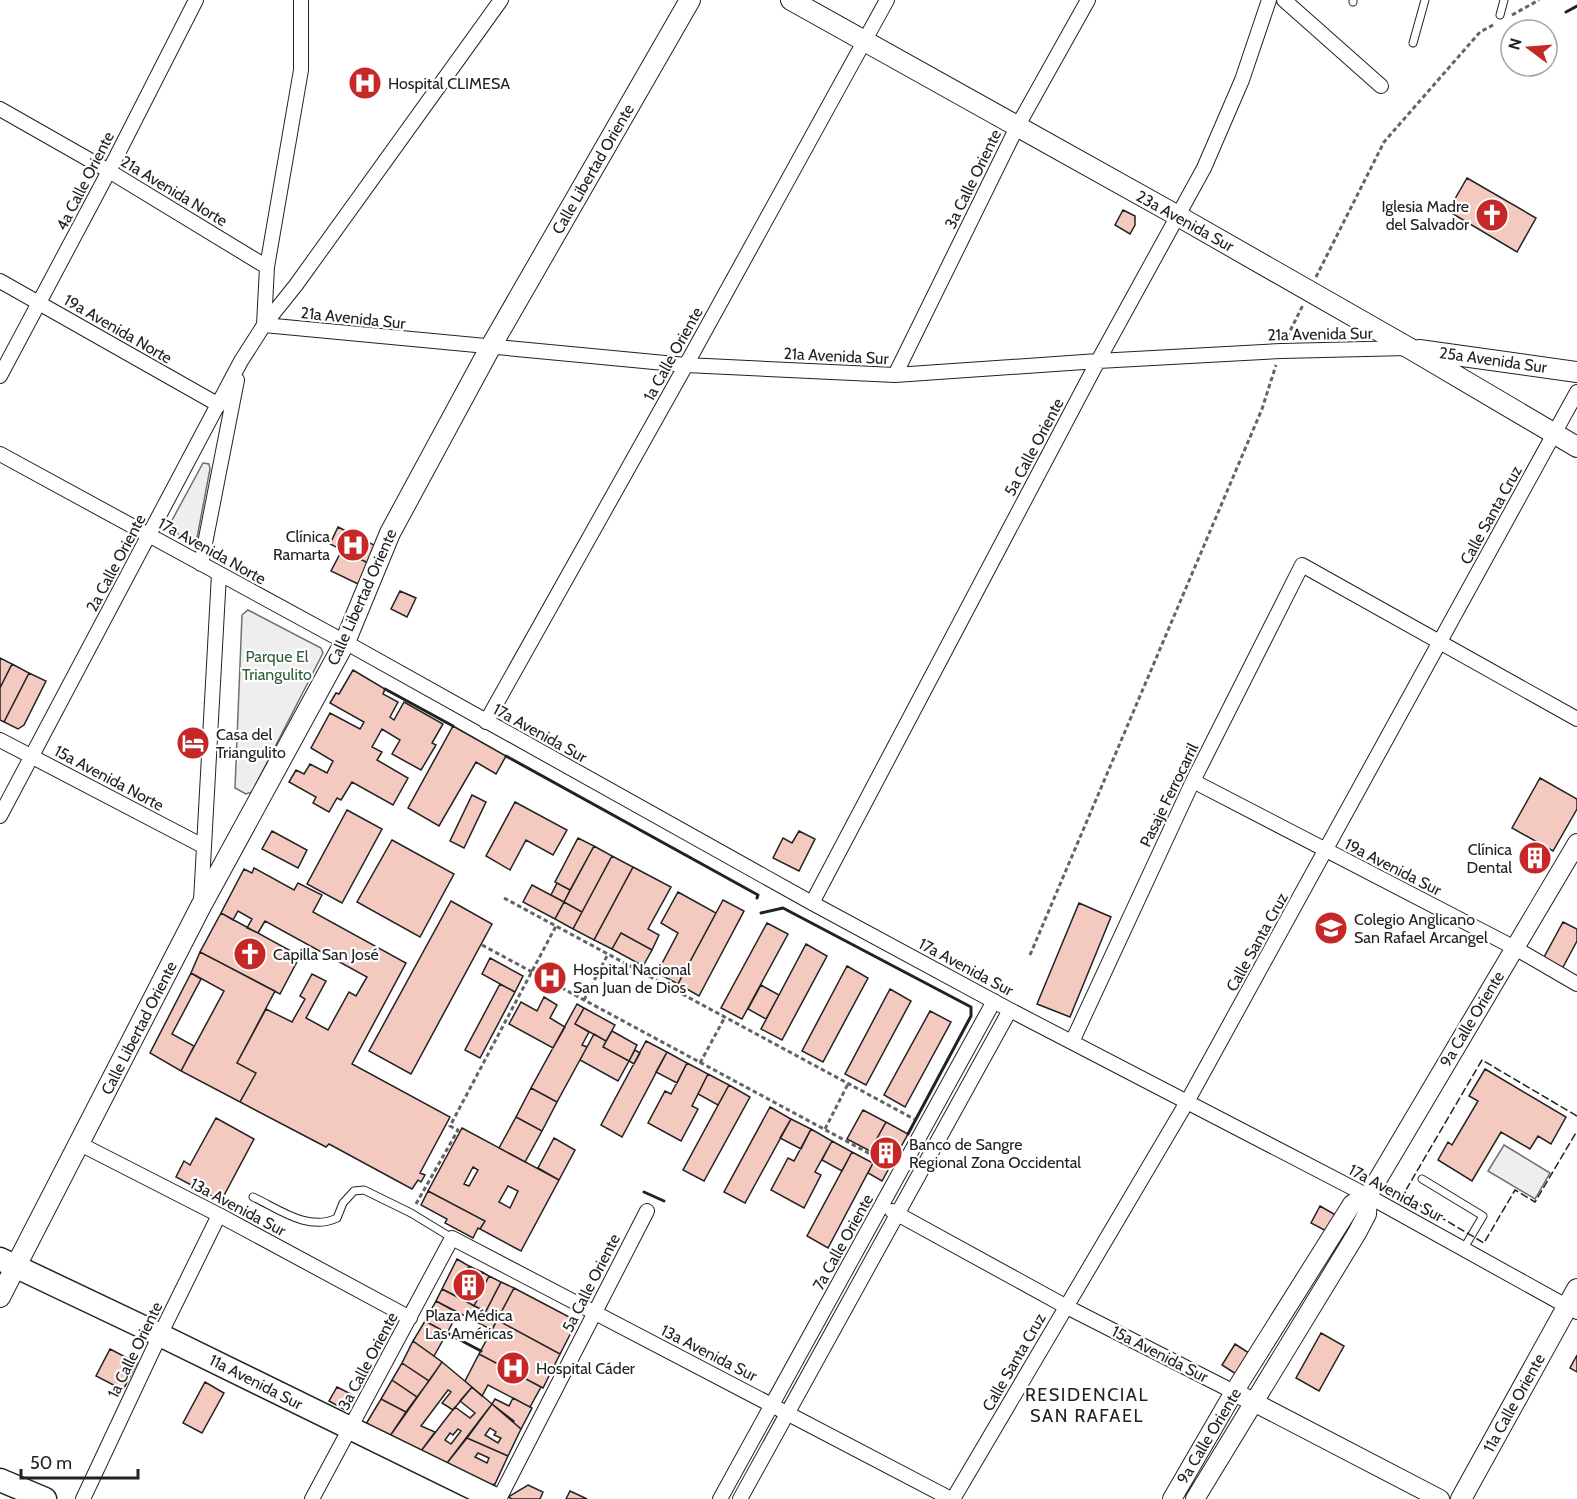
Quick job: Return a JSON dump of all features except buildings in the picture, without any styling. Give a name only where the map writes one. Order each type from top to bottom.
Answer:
[{"type":"main road","name":"Calle Libertad Oriente","points":[[0,1297],[8,1263],[80,1144],[201,906],[345,642],[390,532],[490,348],[690,0]]},
{"type":"main road","name":"23a Avenida Sur","points":[[790,0],[1178,216],[1577,447]]},
{"type":"main road","name":"25a Avenida Sur","points":[[1409,348],[1577,372]]},
{"type":"main road","name":"11a Avenida Sur","points":[[8,1263],[497,1499]]},
{"type":"main road","name":"11a Calle Oriente","points":[[1461,1499],[1572,1309],[1577,1289]]},
{"type":"main road","points":[[0,1480],[45,1499]]},
{"type":"street","name":"4a Calle Oriente","points":[[0,376],[40,304],[196,0]]},
{"type":"street","points":[[264,325],[267,267],[301,70],[301,0]]},
{"type":"street","name":"2a Calle Oriente","points":[[0,816],[241,361],[264,325],[296,285],[501,0]]},
{"type":"street","name":"1a Calle Oriente","points":[[486,722],[686,365],[886,0]]},
{"type":"street","name":"3a Calle Oriente","points":[[895,375],[1017,127],[1088,0]]},
{"type":"street","name":"5a Calle Oriente","points":[[812,903],[1098,361],[1203,168],[1229,114],[1269,0]]},
{"type":"street","points":[[1284,0],[1381,86]]},
{"type":"street","name":"21a Avenida Norte","points":[[0,109],[109,171],[267,267]]},
{"type":"street","name":"19a Avenida Norte","points":[[0,281],[219,405]]},
{"type":"street","name":"21a Avenida Sur","points":[[264,325],[686,365],[895,375],[1281,351],[1409,348]]},
{"type":"street","points":[[201,564],[241,361]]},
{"type":"street","name":"Calle Santa Cruz","points":[[952,1499],[1187,1102],[1577,392]]},
{"type":"street","name":"17a Avenida Norte","points":[[0,454],[345,642]]},
{"type":"street","name":"Pasaje Ferrocarril","points":[[1072,1042],[1193,782],[1302,565],[1439,643]]},
{"type":"street","points":[[201,906],[219,574]]},
{"type":"street","name":"17a Avenida Sur","points":[[345,642],[812,903],[1010,1010],[1368,1196],[1572,1309]]},
{"type":"street","points":[[1439,643],[1577,719]]},
{"type":"street","name":"15a Avenida Norte","points":[[0,740],[203,846]]},
{"type":"street","name":"19a Avenida Sur","points":[[1193,782],[1515,948],[1577,984]]},
{"type":"street","name":"9a Calle Oriente","points":[[1195,1499],[1357,1233],[1367,1214],[1368,1196],[1577,843]]},
{"type":"street","name":"7a Calle Oriente","points":[[720,1499],[994,1001]]},
{"type":"street","name":"7a Calle Oriente","points":[[740,1499],[1010,1010]]},
{"type":"street","name":"13a Avenida Sur","points":[[80,1144],[219,1215],[410,1318]]},
{"type":"street","name":"9a Calle Oriente","points":[[1172,1499],[1234,1392],[1352,1204],[1368,1196]]},
{"type":"street","name":"15a Avenida Sur","points":[[882,1205],[1065,1306],[1440,1499]]},
{"type":"street","name":"5a Calle Oriente","points":[[497,1499],[647,1211]]},
{"type":"street","name":"1a Calle Oriente","points":[[83,1499],[219,1215]]},
{"type":"street","name":"3a Calle Oriente","points":[[312,1499],[452,1238]]},
{"type":"street","name":"13a Avenida Sur","points":[[452,1238],[952,1499]]},
{"type":"lane","points":[[1413,43],[1425,0]]},
{"type":"lane","points":[[1500,18],[1504,0]]},
{"type":"lane","points":[[1422,1179],[1483,1216],[1464,1248]]},
{"type":"lane","points":[[253,1197],[305,1222],[319,1224],[337,1218],[344,1203],[354,1191],[364,1190],[411,1213],[452,1238]]},
{"type":"path","points":[[1510,16],[1539,0]]},
{"type":"path","points":[[1030,955],[1262,409],[1281,351],[1384,142],[1480,32],[1499,19]]},
{"type":"path","points":[[504,898],[918,1121]]},
{"type":"path","points":[[411,1213],[458,1130],[450,1126],[556,926]]},
{"type":"path","points":[[482,945],[873,1156]]},
{"type":"path","points":[[584,1000],[608,954]]},
{"type":"path","points":[[700,1063],[725,1017]]},
{"type":"path","points":[[825,1129],[849,1084]]},
{"type":"green space","points":[[203,463],[209,464],[210,469],[197,538],[190,541],[170,529],[170,524]]},
{"type":"green space","name":"Parque El Triangulito","points":[[248,610],[321,648],[323,653],[252,792],[246,794],[235,788],[242,615]]},
{"type":"green space","points":[[1504,1145],[1550,1173],[1535,1199],[1488,1171]]},
{"type":"fence","points":[[1577,1116],[1482,1060],[1403,1195],[1484,1243],[1515,1190],[1535,1202],[1577,1131]]},
{"type":"wall","points":[[1566,12],[1577,6]]},
{"type":"wall","points":[[385,689],[453,726]]},
{"type":"wall","points":[[506,756],[758,895],[757,898]]},
{"type":"wall","points":[[761,913],[783,908],[971,1007],[971,1016],[908,1134]]},
{"type":"wall","points":[[644,1192],[664,1201]]},
{"type":"wall","points":[[447,1333],[481,1351]]},
{"type":"place","name":"Hospital CLIMESA","points":[[365,83]]},
{"type":"place","name":"Iglesia Madre del Salvador","points":[[1492,215]]},
{"type":"place","name":"Clínica Ramarta","points":[[353,545]]},
{"type":"place","name":"Casa del Triangulito","points":[[193,743]]},
{"type":"place","name":"Clínica Dental","points":[[1535,858]]},
{"type":"place","name":"Colegio Anglicano San Rafael Arcangel","points":[[1331,928]]},
{"type":"place","name":"Capilla San José","points":[[250,954]]},
{"type":"place","name":"Hospital Nacional San Juan de Dios","points":[[550,978]]},
{"type":"place","name":"Banco de Sangre Regional Zona Occidental","points":[[886,1153]]},
{"type":"place","name":"Plaza Médica Las Américas","points":[[469,1285]]},
{"type":"place","name":"Hospital Cáder","points":[[513,1368]]},
{"type":"district","name":"RESIDENCIAL SAN RAFAEL","points":[[1087,1405]]}]
